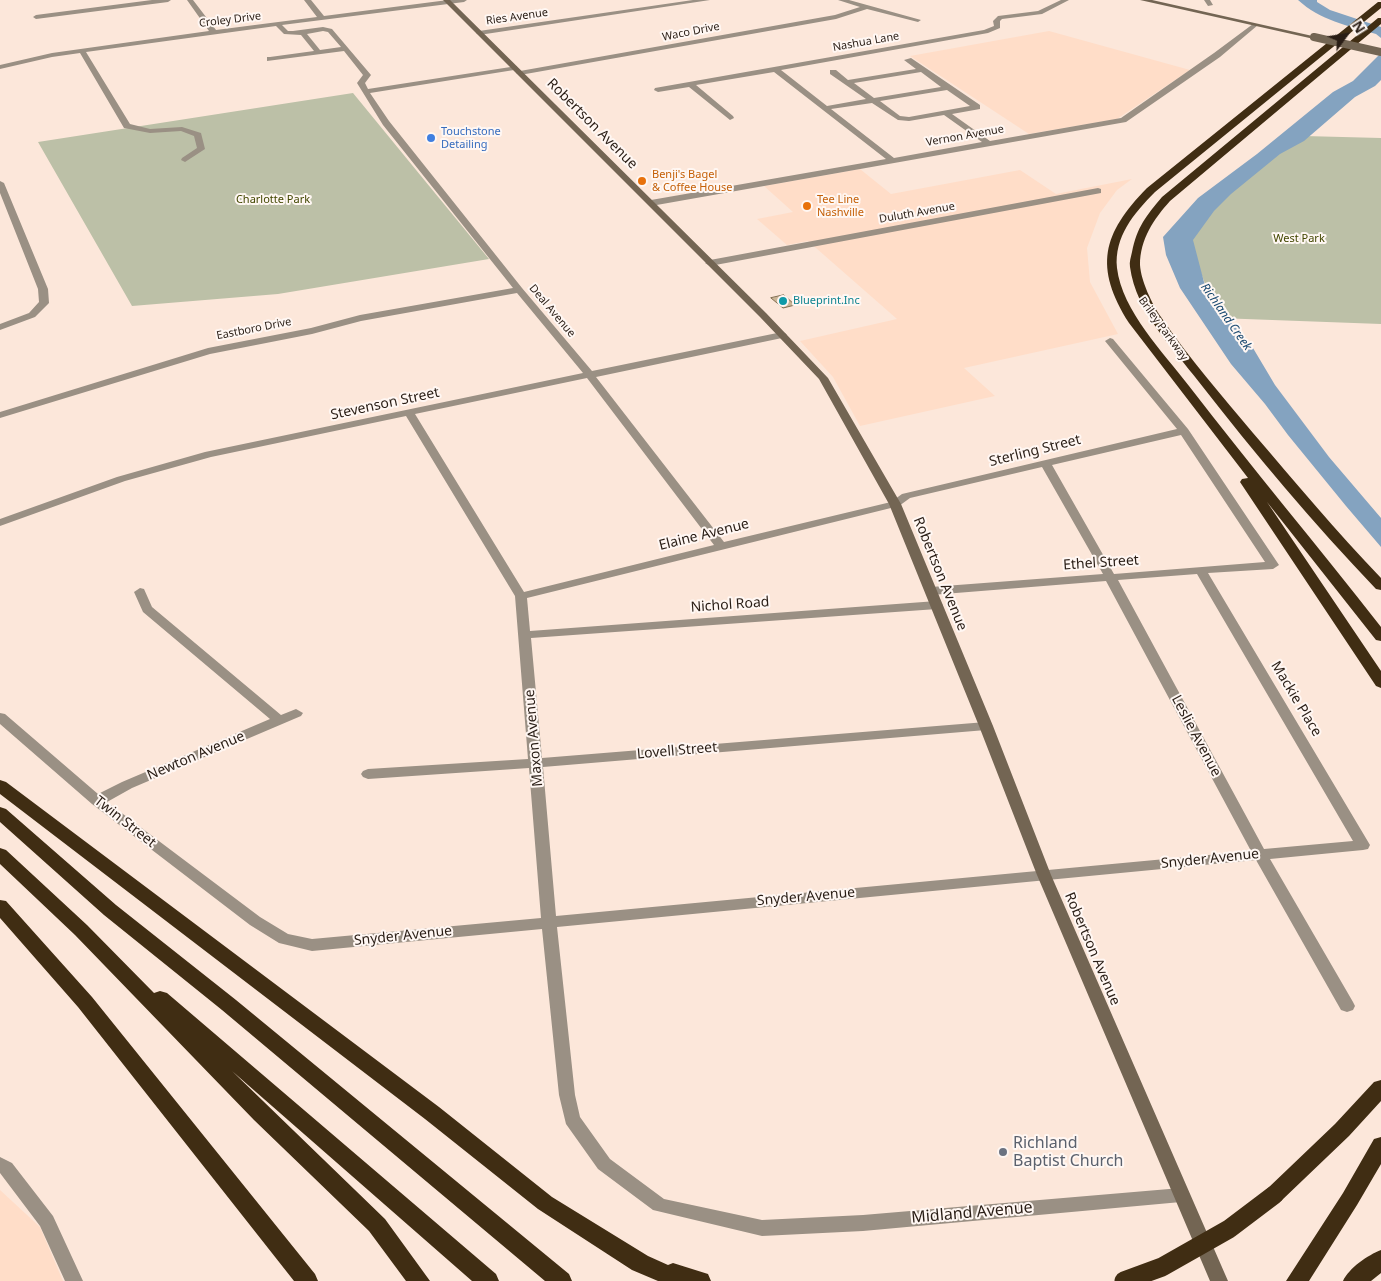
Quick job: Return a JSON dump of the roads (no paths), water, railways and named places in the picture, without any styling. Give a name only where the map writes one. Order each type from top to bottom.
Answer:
[{"type":"highway","name":"Briley Parkway","points":[[1381,4],[1151,190],[1131,210],[1112,247],[1112,268],[1125,309],[1204,415],[1381,637]]},
{"type":"highway","name":"Briley Parkway","points":[[1380,21],[1166,199],[1149,219],[1141,234],[1135,265],[1141,288],[1154,317],[1225,407],[1330,533],[1381,586]]},
{"type":"highway","points":[[1204,415],[1381,684]]},
{"type":"highway","points":[[1330,533],[1381,600]]},
{"type":"highway","points":[[0,786],[432,1113],[545,1203],[640,1263],[681,1281]]},
{"type":"highway","points":[[0,813],[110,910],[228,1005],[561,1281]]},
{"type":"highway","points":[[0,854],[81,930],[488,1281]]},
{"type":"highway","points":[[0,906],[85,1002],[307,1281]]},
{"type":"highway","points":[[81,930],[261,1114],[377,1225],[419,1281]]},
{"type":"highway","points":[[1124,1281],[1162,1267],[1229,1229],[1274,1195],[1342,1130],[1381,1088]]},
{"type":"highway","points":[[1297,1281],[1350,1199],[1381,1145]]},
{"type":"highway","points":[[1354,1281],[1381,1260]]},
{"type":"highway","points":[[640,1263],[700,1281]]},
{"type":"street","points":[[36,17],[168,0]]},
{"type":"street","points":[[190,0],[214,32]]},
{"type":"street","points":[[308,0],[324,19]]},
{"type":"street","name":"Croley Drive","points":[[0,67],[52,55],[464,0]]},
{"type":"street","name":"Ries Avenue","points":[[479,33],[707,0]]},
{"type":"street","points":[[841,0],[918,20]]},
{"type":"street","name":"Nashua Lane","points":[[658,90],[986,32],[998,27],[996,21],[1000,18],[1040,13],[1066,0]]},
{"type":"street","points":[[1143,0],[1381,52]]},
{"type":"street","name":"Robertson Avenue","points":[[447,1],[651,203],[823,378],[895,504],[986,726],[1044,875],[1219,1281]]},
{"type":"street","name":"Waco Drive","points":[[365,92],[517,71],[836,17],[866,8]]},
{"type":"street","points":[[278,24],[280,29],[287,34],[327,29],[367,75],[361,83],[365,92]]},
{"type":"street","name":"Vernon Avenue","points":[[651,203],[1123,120],[1218,55],[1255,24]]},
{"type":"street","points":[[1246,31],[1274,28]]},
{"type":"street","points":[[302,32],[319,53]]},
{"type":"street","points":[[270,59],[345,49]]},
{"type":"street","points":[[82,51],[127,126],[150,131],[182,129],[198,135],[201,149],[185,160]]},
{"type":"street","points":[[833,72],[900,119],[977,107],[908,60]]},
{"type":"street","points":[[776,70],[893,161]]},
{"type":"street","points":[[848,82],[922,70]]},
{"type":"street","points":[[691,85],[730,118]]},
{"type":"street","points":[[826,108],[948,88]]},
{"type":"street","name":"Deal Avenue","points":[[365,92],[386,123],[518,290],[590,375],[721,546]]},
{"type":"street","points":[[946,113],[989,144]]},
{"type":"street","points":[[0,183],[43,290],[44,303],[32,315],[0,327]]},
{"type":"street","name":"Duluth Avenue","points":[[710,263],[1098,191]]},
{"type":"street","name":"Eastboro Drive","points":[[0,415],[208,351],[312,331],[360,318],[518,290]]},
{"type":"street","name":"Stevenson Street","points":[[0,523],[121,479],[209,454],[782,335]]},
{"type":"street","points":[[1110,341],[1184,431]]},
{"type":"street","name":"Maxon Avenue","points":[[409,413],[522,596],[549,922],[567,1095]]},
{"type":"street","name":"Sterling Street","points":[[895,504],[906,496],[1184,431]]},
{"type":"street","name":"Ethel Street","points":[[931,591],[1273,565],[1184,431]]},
{"type":"street","name":"Leslie Avenue","points":[[1046,464],[1110,577],[1259,854],[1347,1006]]},
{"type":"street","name":"Elaine Avenue","points":[[522,596],[895,504]]},
{"type":"street","name":"Mackie Place","points":[[1200,570],[1364,845]]},
{"type":"street","points":[[140,592],[147,609],[279,720]]},
{"type":"street","name":"Nichol Road","points":[[525,635],[937,605]]},
{"type":"street","name":"Newton Avenue","points":[[97,801],[127,785],[296,714]]},
{"type":"street","name":"Twin Street","points":[[0,717],[97,801],[255,921]]},
{"type":"street","name":"Lovell Street","points":[[368,774],[537,763],[986,726]]},
{"type":"street","name":"Snyder Avenue","points":[[255,921],[284,938],[312,945],[1364,845]]},
{"type":"street","name":"Midland Avenue","points":[[567,1095],[572,1119],[604,1164],[659,1205],[762,1228],[863,1223],[1181,1195]]},
{"type":"street","points":[[0,1164],[48,1222],[74,1281]]},
{"type":"water","points":[[1298,0],[1317,0],[1317,2],[1330,10],[1381,27],[1381,38],[1376,34],[1345,25],[1316,13]]},
{"type":"water","name":"Richland Creek","points":[[1381,53],[1381,80],[1375,86],[1355,97],[1304,141],[1280,154],[1231,194],[1214,211],[1193,240],[1204,282],[1216,306],[1250,343],[1275,385],[1329,457],[1381,518],[1381,547],[1231,364],[1180,288],[1166,255],[1163,237],[1198,198],[1257,154],[1333,92],[1353,81]]},
{"type":"place","name":"Touchstone Detailing","points":[[431,138]]},
{"type":"place","name":"Benji's Bagel & Coffee House","points":[[642,181]]},
{"type":"place","name":"Tee Line Nashville","points":[[807,206]]},
{"type":"place","name":"Blueprint.Inc","points":[[783,301]]},
{"type":"place","name":"Richland Baptist Church","points":[[1003,1152]]},
{"type":"park label","name":"Charlotte Park","points":[[273,200]]},
{"type":"park label","name":"West Park","points":[[1299,239]]}]
